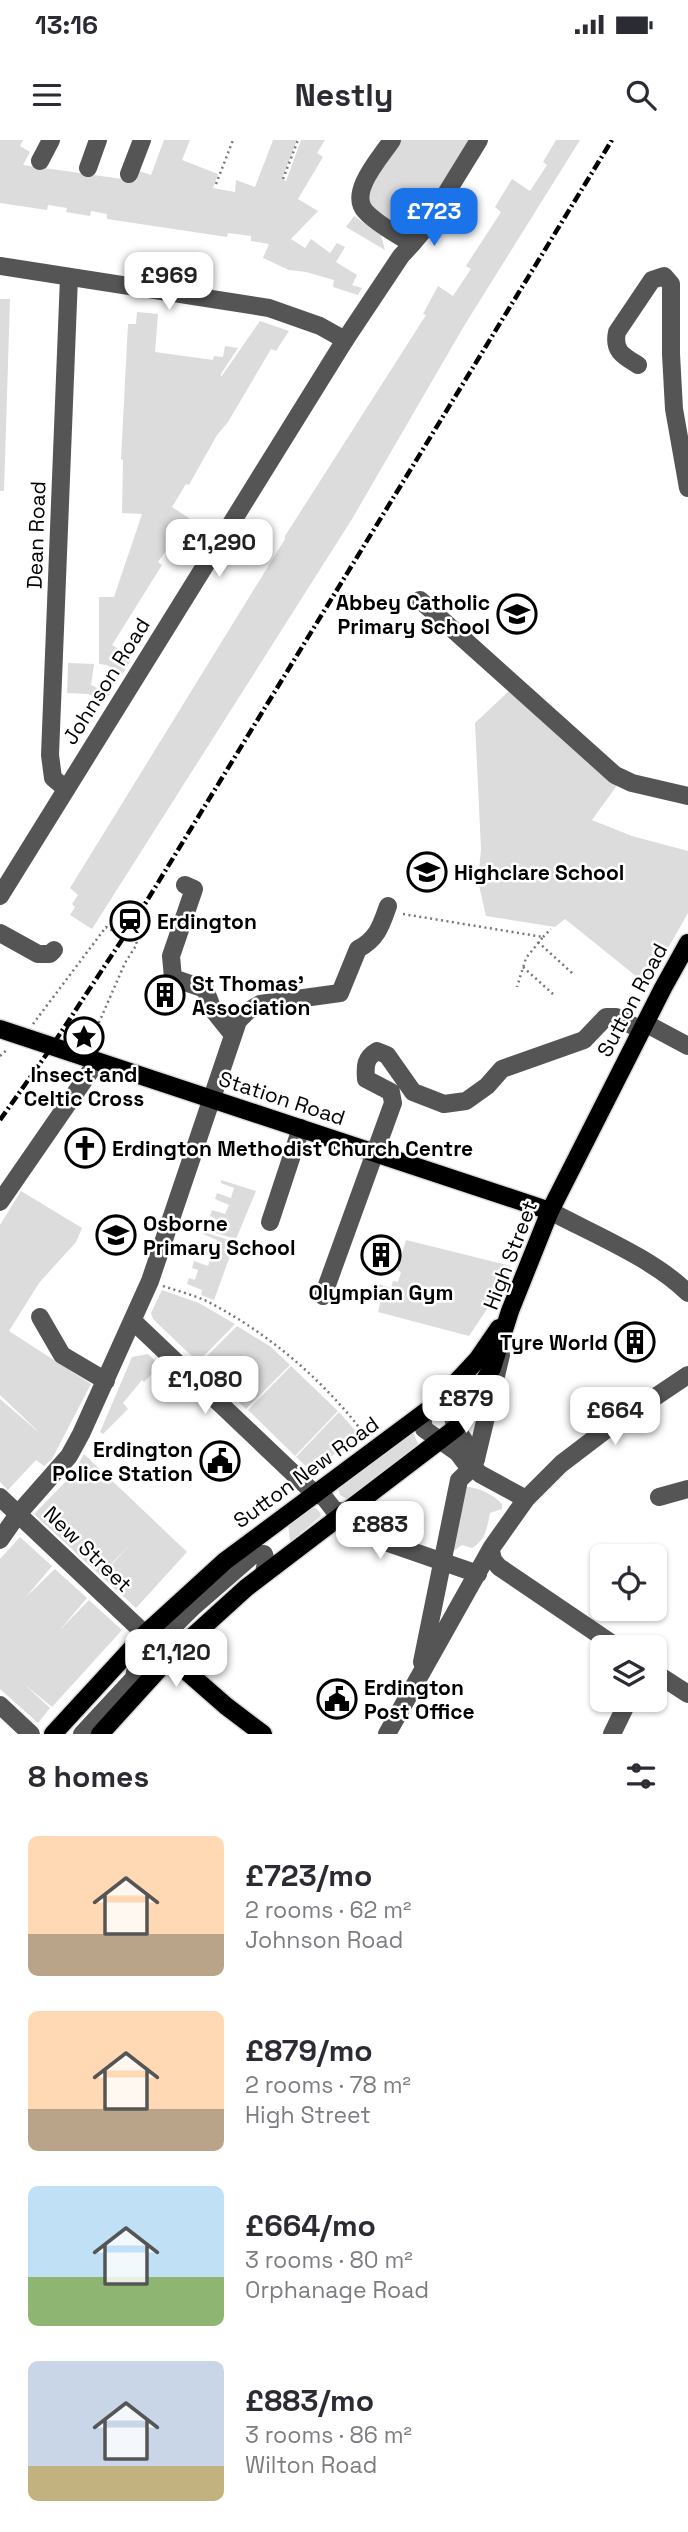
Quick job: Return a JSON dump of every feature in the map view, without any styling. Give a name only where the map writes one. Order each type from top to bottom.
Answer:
[{"type":"main road","name":"Sutton Road","points":[[617,1078],[688,943]]},
{"type":"main road","name":"Station Road","points":[[0,1029],[550,1211]]},
{"type":"main road","name":"High Street","points":[[510,1311],[550,1211],[617,1078]]},
{"type":"main road","name":"Sutton New Road","points":[[53,1734],[145,1634],[225,1561],[429,1410],[477,1360],[510,1311]]},
{"type":"main road","points":[[100,1734],[170,1657],[264,1574],[456,1428],[492,1368],[510,1311]]},
{"type":"main road","points":[[170,1657],[208,1692],[263,1734]]},
{"type":"street","points":[[40,161],[51,140]]},
{"type":"street","points":[[88,168],[98,140]]},
{"type":"street","points":[[129,174],[142,140]]},
{"type":"street","points":[[392,140],[360,188],[360,203],[365,212],[412,244]]},
{"type":"street","name":"Johnson Road","points":[[0,896],[345,340],[401,256],[423,231],[479,140]]},
{"type":"street","points":[[0,266],[269,307],[320,326],[345,340]]},
{"type":"street","points":[[638,365],[618,351],[615,342],[617,332],[652,279],[664,276],[671,284],[680,305],[670,354],[674,410],[688,488]]},
{"type":"street","name":"Dean Road","points":[[66,789],[53,778],[50,755],[69,277]]},
{"type":"street","points":[[420,600],[615,775],[632,783],[688,796]]},
{"type":"street","points":[[184,885],[194,889],[171,956],[173,978],[205,989],[213,1010],[233,1035]]},
{"type":"street","points":[[0,1540],[18,1514],[69,1456],[106,1381],[150,1281],[238,1021],[260,1004],[340,993],[358,949],[372,942],[380,930],[387,909]]},
{"type":"street","points":[[0,933],[38,954],[50,954],[54,950]]},
{"type":"street","points":[[323,1296],[393,1103],[391,1092],[366,1079],[365,1067],[369,1056],[377,1051],[387,1055],[413,1092],[444,1104],[466,1101],[487,1086],[502,1069],[584,1040],[606,1017],[616,1017],[643,1026],[688,1046]]},
{"type":"street","points":[[0,1202],[90,1060]]},
{"type":"street","points":[[270,1222],[301,1128]]},
{"type":"street","points":[[550,1211],[648,1263],[688,1293]]},
{"type":"street","name":"High Street","points":[[419,1679],[434,1559],[459,1480],[475,1463],[495,1389],[510,1311]]},
{"type":"street","points":[[40,1317],[62,1355],[106,1381]]},
{"type":"street","points":[[133,1321],[315,1494],[324,1497],[334,1510],[345,1512],[354,1525],[368,1536],[478,1574]]},
{"type":"street","name":"High Street","points":[[387,1734],[491,1551],[526,1499],[561,1464],[603,1432],[688,1376]]},
{"type":"street","points":[[475,1463],[467,1465],[458,1453],[424,1429],[429,1410],[445,1406],[451,1411],[456,1428],[475,1463],[480,1474],[526,1499]]},
{"type":"street","points":[[659,1497],[688,1489]]},
{"type":"street","name":"New Street","points":[[0,1497],[145,1634]]},
{"type":"street","points":[[491,1551],[493,1560],[499,1567],[599,1635]]},
{"type":"street","points":[[82,1734],[134,1678],[136,1662],[254,1554],[264,1554],[267,1562],[264,1574]]},
{"type":"street","points":[[667,1680],[688,1693]]},
{"type":"street","points":[[0,1705],[31,1734]]},
{"type":"street","points":[[612,1734],[623,1712]]},
{"type":"path","points":[[216,184],[233,140]]},
{"type":"path","points":[[284,179],[299,140]]},
{"type":"path","points":[[387,909],[544,937]]},
{"type":"path","points":[[23,1038],[107,927],[113,931]]},
{"type":"path","points":[[517,987],[526,958],[551,929]]},
{"type":"path","points":[[90,1060],[125,963],[137,944],[134,936]]},
{"type":"path","points":[[538,943],[572,973]]},
{"type":"path","points":[[523,967],[553,994]]},
{"type":"path","points":[[150,1281],[213,1304],[281,1349],[348,1411],[375,1449]]},
{"type":"shaded area","points":[[0,140],[23,140],[20,146],[30,152],[23,165],[136,181],[139,171],[151,175],[164,140],[190,140],[182,160],[218,174],[213,188],[235,192],[236,180],[255,187],[273,140],[297,140],[282,179],[286,181],[301,140],[325,140],[317,153],[323,157],[298,199],[318,211],[291,239],[305,248],[311,239],[330,253],[337,243],[345,247],[336,262],[357,275],[352,285],[362,288],[358,295],[333,287],[334,280],[289,270],[263,258],[269,244],[251,241],[251,236],[228,233],[227,237],[107,219],[107,214],[91,211],[90,216],[66,212],[67,208],[48,205],[47,210],[0,203]]},
{"type":"shaded area","points":[[399,140],[475,140],[416,228],[398,225],[370,208],[367,192]]},
{"type":"shaded area","points":[[556,140],[580,140],[464,326],[352,519],[92,929],[70,915],[75,907],[72,904],[78,895],[70,888],[285,536],[426,315],[423,314],[438,286],[453,296],[471,269],[466,266],[501,212],[495,207],[512,179],[530,191],[547,165],[543,162]]},
{"type":"shaded area","points":[[354,216],[381,235],[385,250],[346,227]]},
{"type":"shaded area","points":[[0,299],[10,299],[4,491],[0,491]]},
{"type":"shaded area","points":[[137,312],[158,314],[155,352],[213,360],[214,356],[223,357],[225,346],[238,348],[221,377],[260,321],[289,331],[276,351],[271,349],[189,485],[186,484],[172,507],[189,518],[180,533],[174,530],[165,545],[168,548],[158,562],[162,565],[112,645],[132,658],[122,675],[107,665],[99,664],[99,597],[114,597],[142,514],[122,513],[121,459],[128,324],[136,324]]},
{"type":"shaded area","points":[[68,663],[94,664],[91,685],[110,694],[105,701],[88,694],[67,693]]},
{"type":"shaded area","points":[[509,691],[618,784],[592,820],[632,836],[688,851],[688,913],[647,985],[565,919],[555,927],[486,916],[478,881],[481,849],[475,723]]},
{"type":"shaded area","points":[[221,1180],[256,1191],[236,1239],[205,1230],[207,1227],[213,1228],[216,1219],[210,1216],[212,1210],[225,1214],[229,1205],[215,1199],[217,1193],[231,1198],[234,1188],[221,1183]]},
{"type":"shaded area","points":[[21,1191],[82,1228],[76,1242],[39,1283],[9,1331],[91,1384],[52,1459],[44,1466],[36,1460],[8,1490],[0,1482],[0,1399],[42,1435],[0,1395],[0,1225]]},
{"type":"shaded area","points":[[204,1232],[235,1242],[214,1300],[201,1295],[202,1290],[187,1284],[189,1278],[195,1280],[198,1270],[192,1268],[194,1261],[208,1266],[211,1256],[198,1251],[200,1245],[213,1250],[217,1240],[203,1234]]},
{"type":"shaded area","points":[[406,1240],[511,1266],[495,1297],[469,1336],[378,1312],[383,1291],[374,1288],[375,1283],[391,1288],[393,1281],[398,1282],[401,1272],[397,1270]]},
{"type":"shaded area","points":[[162,1290],[199,1303],[235,1324],[198,1362],[153,1319],[151,1313]]},
{"type":"shaded area","points":[[237,1326],[271,1347],[290,1365],[246,1409],[199,1364]]},
{"type":"shaded area","points":[[148,1354],[175,1380],[169,1387],[154,1372],[144,1382],[142,1380],[123,1403],[128,1409],[103,1434],[100,1432],[132,1357]]},
{"type":"shaded area","points":[[291,1366],[338,1411],[295,1456],[248,1410]]},
{"type":"shaded area","points":[[339,1412],[359,1435],[314,1470],[310,1466],[308,1468],[296,1457]]},
{"type":"shaded area","points":[[410,1433],[414,1434],[418,1444],[347,1499],[340,1495],[337,1486]]},
{"type":"shaded area","points":[[84,1454],[187,1552],[136,1608],[101,1576],[130,1545],[100,1575],[34,1514],[72,1475]]},
{"type":"shaded area","points":[[468,1487],[491,1495],[502,1504],[502,1509],[490,1513],[481,1541],[472,1548],[462,1545],[452,1552],[463,1488]]},
{"type":"shaded area","points":[[311,1507],[316,1508],[321,1514],[320,1517],[290,1542],[288,1524]]},
{"type":"shaded area","points":[[20,1537],[52,1566],[26,1597],[55,1569],[87,1598],[59,1631],[89,1600],[122,1630],[52,1707],[24,1684],[50,1708],[38,1723],[0,1689],[0,1559]]},
{"type":"railway","points":[[0,1120],[137,917],[612,140]]},
{"type":"place","name":"Abbey Catholic Primary School","points":[[517,614]]},
{"type":"place","name":"Highclare School","points":[[427,872]]},
{"type":"place","name":"Erdington","points":[[130,921]]},
{"type":"place","name":"St Thomas' Association","points":[[165,995]]},
{"type":"place","name":"Insect and Celtic Cross","points":[[84,1037]]},
{"type":"place","name":"Erdington Methodist Church Centre","points":[[85,1148]]},
{"type":"place","name":"Osborne Primary School","points":[[116,1235]]},
{"type":"place","name":"Olympian Gym","points":[[381,1255]]},
{"type":"place","name":"Tyre World","points":[[635,1342]]},
{"type":"place","name":"Erdington Police Station","points":[[220,1461]]},
{"type":"place","name":"Erdington Post Office","points":[[337,1699]]}]
